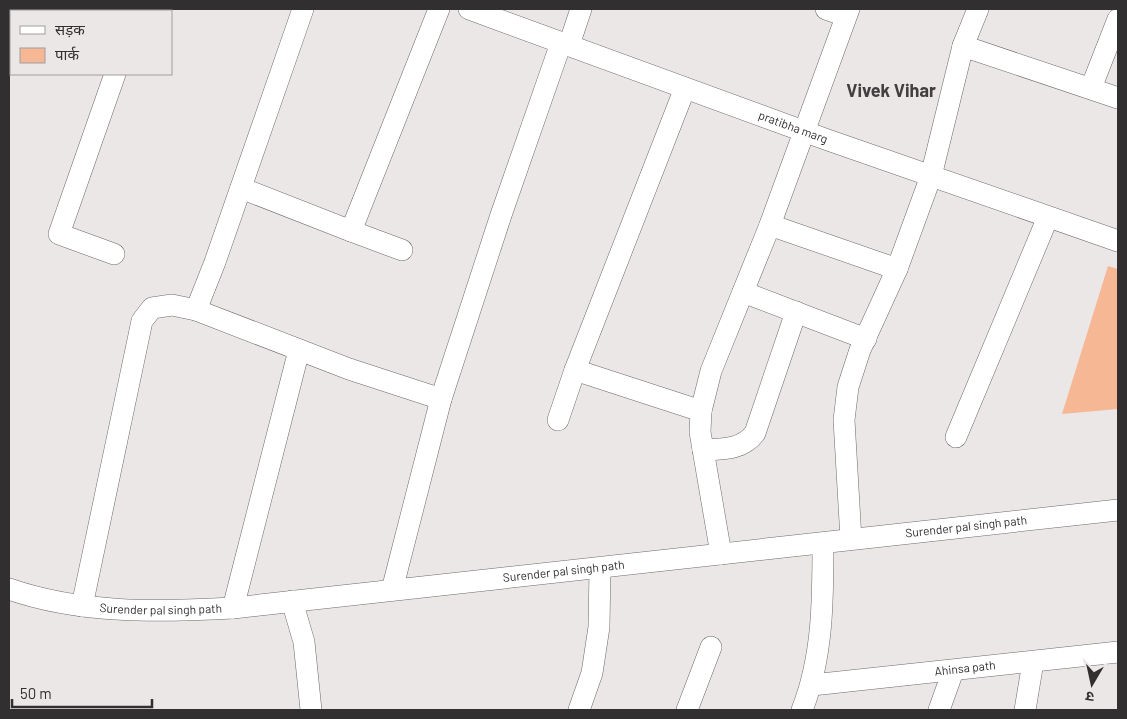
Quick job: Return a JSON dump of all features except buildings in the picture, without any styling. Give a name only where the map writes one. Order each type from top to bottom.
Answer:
[{"type":"street","points":[[196,310],[241,188],[303,9]]},
{"type":"street","points":[[351,231],[439,9]]},
{"type":"street","name":"pratibha marg","points":[[468,9],[805,132],[1118,241]]},
{"type":"street","points":[[392,590],[440,398],[501,215],[565,44],[581,9]]},
{"type":"street","points":[[721,554],[700,432],[701,411],[711,371],[770,225],[848,12],[826,9]]},
{"type":"street","points":[[851,540],[844,420],[848,387],[931,176],[963,46],[978,9]]},
{"type":"street","points":[[1092,88],[1118,19]]},
{"type":"street","points":[[963,46],[1118,98]]},
{"type":"street","points":[[114,254],[58,234],[115,75]]},
{"type":"street","points":[[558,420],[575,370],[686,88]]},
{"type":"street","points":[[241,188],[402,250]]},
{"type":"street","points":[[956,437],[1048,217]]},
{"type":"street","points":[[770,225],[896,269]]},
{"type":"street","points":[[743,292],[866,339]]},
{"type":"street","points":[[82,606],[142,321],[152,308],[172,305],[196,310],[349,369],[440,398]]},
{"type":"street","points":[[703,450],[736,448],[749,441],[755,433],[796,312]]},
{"type":"street","points":[[233,608],[299,350]]},
{"type":"street","points":[[575,370],[701,411]]},
{"type":"street","name":"Surender pal singh path","points":[[9,589],[82,606],[161,612],[233,608],[1118,510]]},
{"type":"street","points":[[802,710],[812,685],[822,616],[823,543]]},
{"type":"street","points":[[579,710],[592,673],[599,627],[600,568]]},
{"type":"street","points":[[292,601],[304,642],[313,710]]},
{"type":"street","points":[[687,710],[711,647]]},
{"type":"street","name":"Ahinsa path","points":[[812,685],[1118,652]]},
{"type":"street","points":[[1025,710],[1033,662]]},
{"type":"street","points":[[939,710],[953,671]]},
{"type":"green space","points":[[1108,266],[1118,269],[1118,409],[1062,414]]},
{"type":"district","name":"Vivek Vihar","points":[[891,91]]}]
